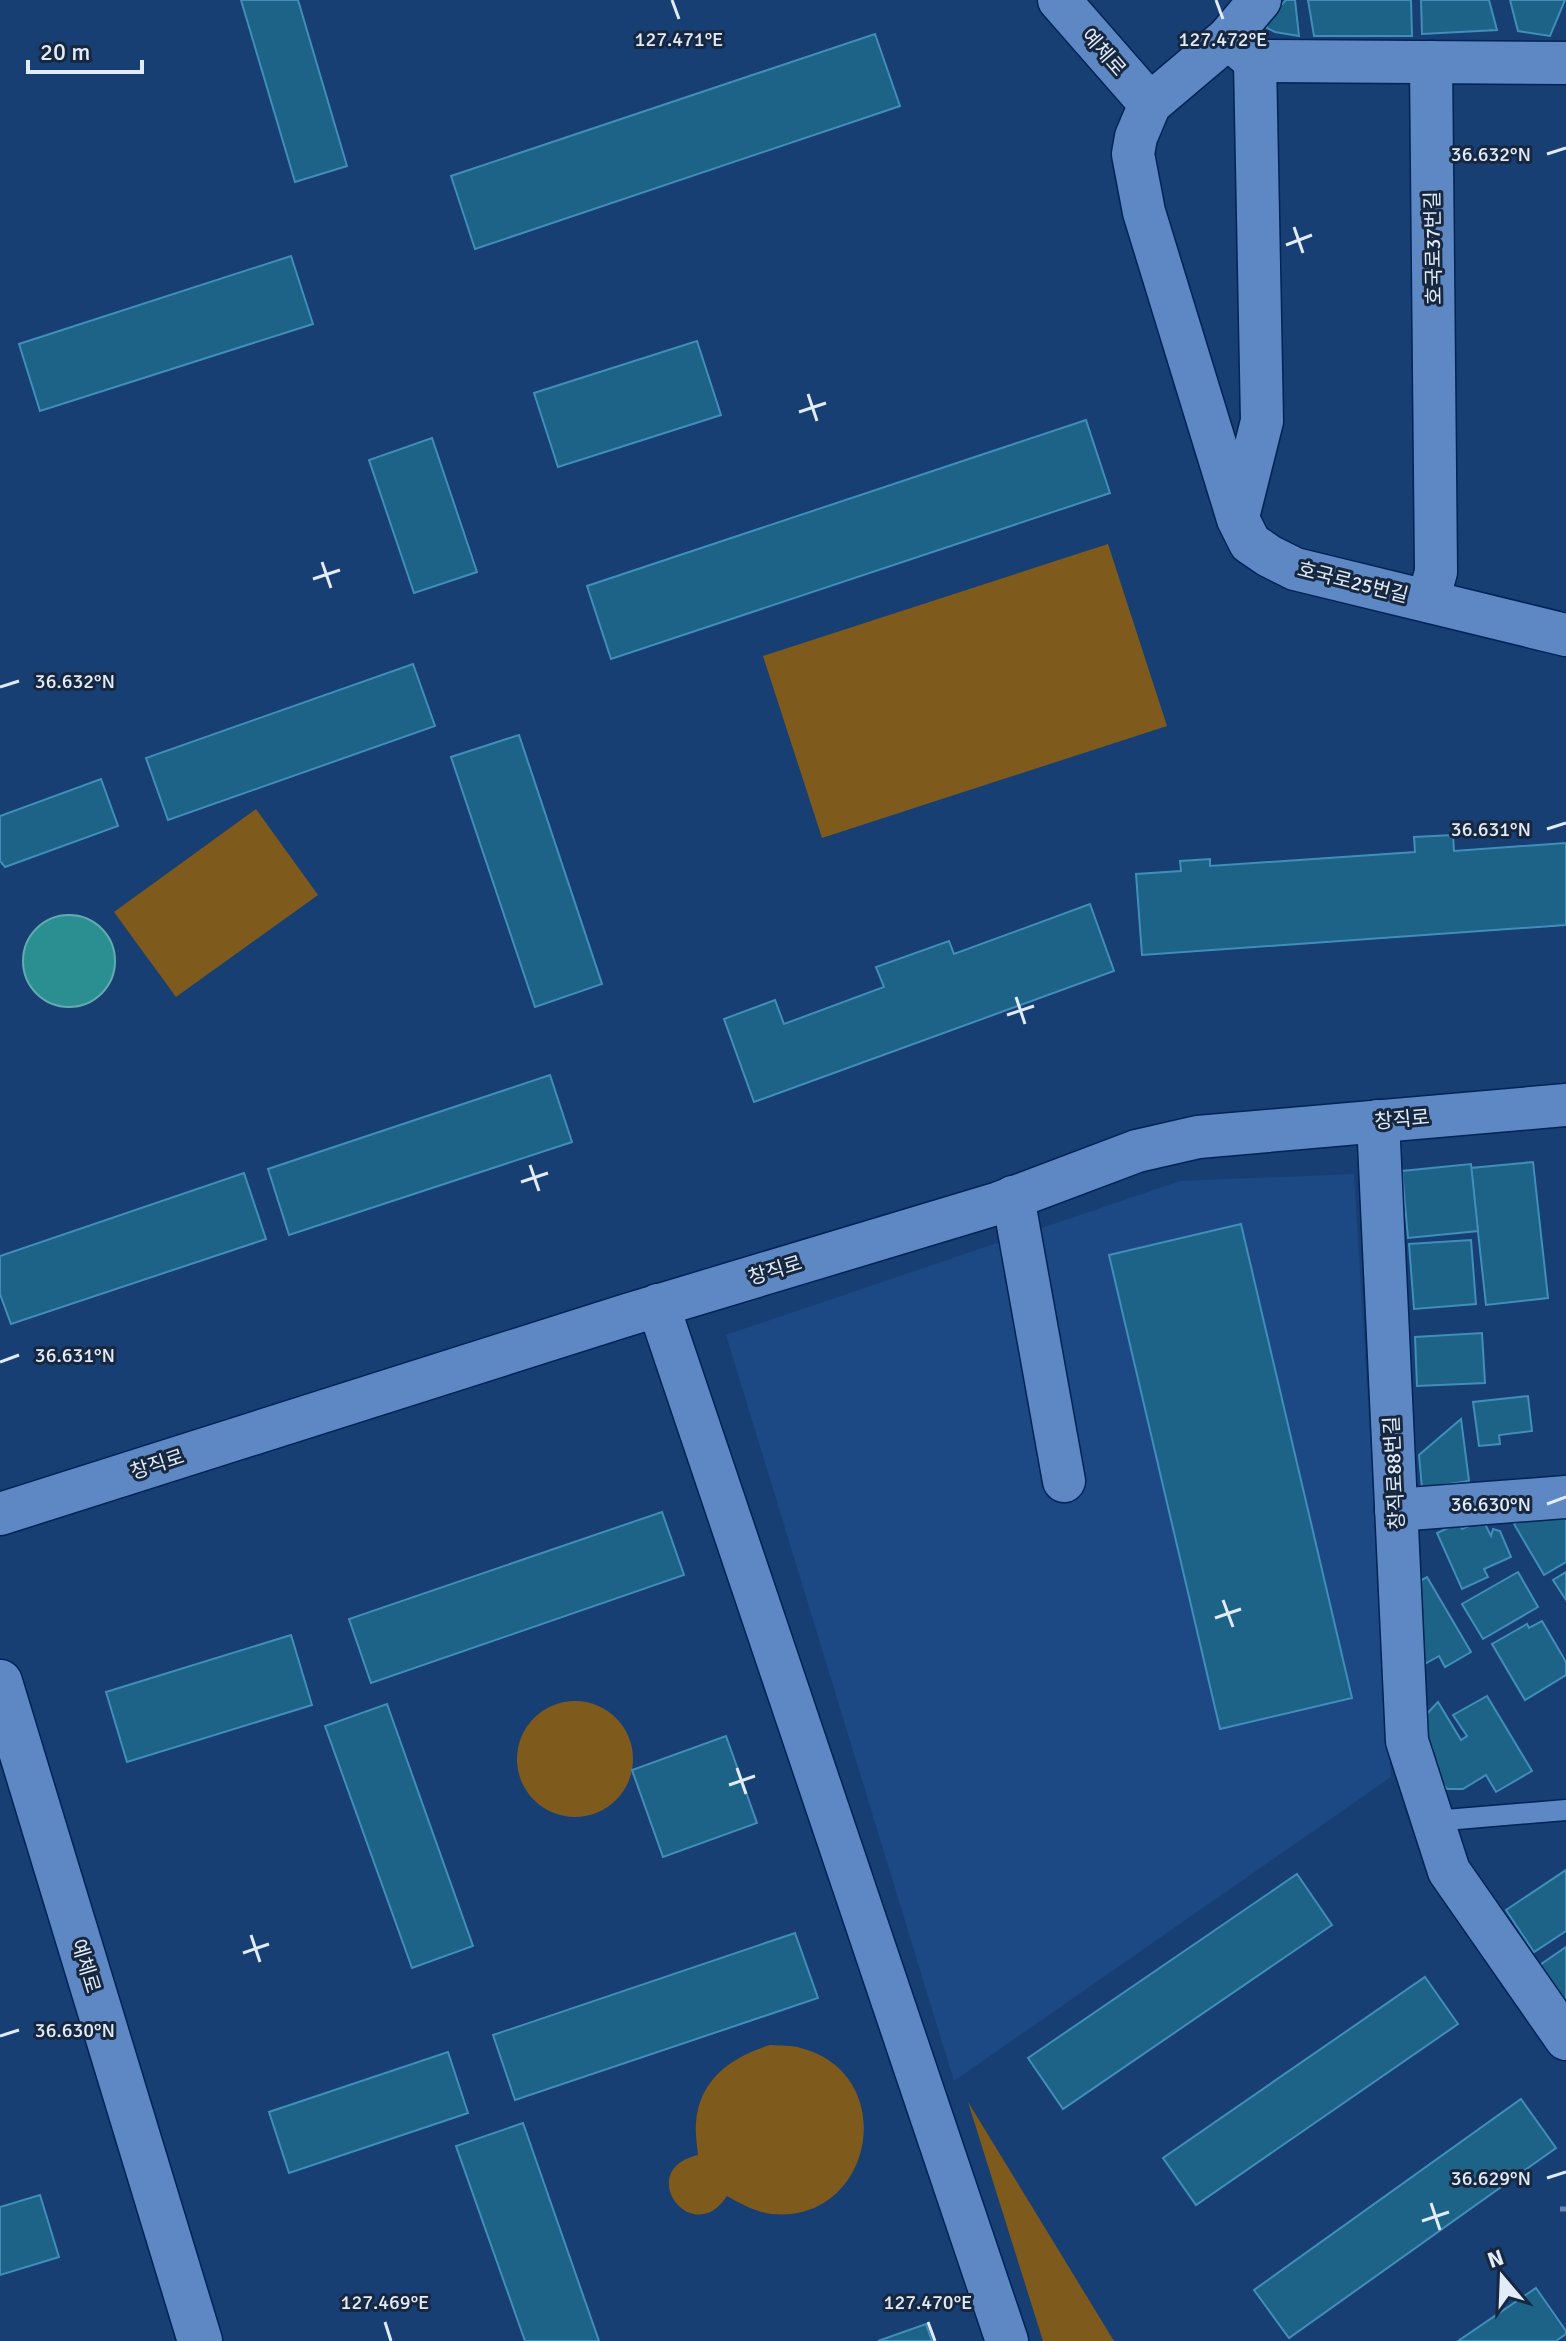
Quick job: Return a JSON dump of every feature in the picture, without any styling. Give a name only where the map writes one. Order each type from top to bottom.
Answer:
[{"type":"street","name":"예체로","points":[[1059,0],[1143,120]]},
{"type":"street","points":[[1238,519],[1262,421],[1259,295],[1242,50],[1260,0]]},
{"type":"street","points":[[1238,519],[1144,212],[1133,154],[1143,120],[1242,50],[1431,62],[1566,63]]},
{"type":"street","name":"호국로37번길","points":[[1431,62],[1434,339]]},
{"type":"street","name":"호국로25번길","points":[[1428,601],[1436,572],[1434,339]]},
{"type":"street","name":"호국로25번길","points":[[1238,519],[1250,543],[1295,569],[1566,635]]},
{"type":"street","name":"창직로","points":[[0,1514],[658,1305],[1013,1197],[1137,1151],[1198,1137],[1566,1105]]},
{"type":"street","name":"창직로88번길","points":[[1378,1121],[1407,1741],[1449,1871],[1566,2039]]},
{"type":"street","points":[[1013,1197],[1064,1481]]},
{"type":"street","points":[[658,1305],[1007,2341]]},
{"type":"street","points":[[1396,1510],[1566,1497]]},
{"type":"street","name":"예체로","points":[[0,1682],[200,2341]]},
{"type":"lane","points":[[1433,1821],[1566,1810]]},
{"type":"shaded area","points":[[1108,544],[1167,726],[822,838],[763,656]]},
{"type":"shaded area","points":[[256,809],[318,895],[176,997],[114,912]]},
{"type":"shaded area","points":[[69,915],[87,918],[102,928],[112,943],[115,961],[112,979],[102,994],[87,1004],[69,1007],[51,1004],[36,994],[26,979],[23,961],[26,943],[36,928],[51,918]]},
{"type":"shaded area","points":[[1354,1174],[1391,1777],[954,2081],[726,1335],[1180,1181]]},
{"type":"shaded area","points":[[575,1701],[597,1705],[616,1718],[629,1737],[633,1759],[629,1781],[616,1800],[597,1813],[575,1817],[553,1813],[534,1800],[521,1781],[517,1759],[521,1737],[534,1718],[553,1705]]},
{"type":"shaded area","points":[[770,2045],[801,2048],[833,2063],[853,2087],[863,2115],[862,2145],[852,2173],[833,2196],[806,2211],[766,2213],[727,2196],[713,2210],[699,2214],[685,2211],[669,2189],[670,2175],[679,2163],[698,2155],[696,2123],[703,2094],[731,2063]]},
{"type":"shaded area","points":[[968,2102],[1114,2341],[1043,2341]]},
{"type":"building","points":[[241,0],[298,0],[347,166],[295,182]]},
{"type":"building","points":[[1286,0],[1295,0],[1299,36],[1267,28],[1266,20]]},
{"type":"building","points":[[1308,0],[1411,0],[1412,36],[1314,36]]},
{"type":"building","points":[[1421,0],[1489,0],[1497,30],[1422,34]]},
{"type":"building","points":[[1510,0],[1565,0],[1550,36],[1518,31]]},
{"type":"building","points":[[875,34],[900,106],[475,249],[451,176]]},
{"type":"building","points":[[291,256],[313,324],[40,411],[19,344]]},
{"type":"building","points":[[697,341],[721,415],[558,467],[534,393]]},
{"type":"building","points":[[1086,420],[1110,493],[611,659],[587,586]]},
{"type":"building","points":[[432,438],[477,572],[414,593],[369,460]]},
{"type":"building","points":[[413,664],[435,726],[168,820],[146,758]]},
{"type":"building","points":[[519,735],[602,984],[535,1007],[451,757]]},
{"type":"building","points":[[101,779],[118,826],[5,867],[0,861],[0,816]]},
{"type":"building","points":[[1453,835],[1454,851],[1566,843],[1566,925],[1142,955],[1136,874],[1181,871],[1180,861],[1210,859],[1210,866],[1415,852],[1414,837]]},
{"type":"building","points":[[1090,904],[1114,971],[754,1102],[724,1019],[775,1000],[784,1024],[884,987],[876,967],[949,941],[954,954]]},
{"type":"building","points":[[550,1075],[572,1142],[289,1235],[268,1169]]},
{"type":"building","points":[[1533,1162],[1548,1298],[1486,1305],[1471,1168]]},
{"type":"building","points":[[1471,1164],[1478,1231],[1408,1238],[1402,1171]]},
{"type":"building","points":[[244,1173],[266,1239],[11,1324],[0,1294],[0,1256]]},
{"type":"building","points":[[1241,1224],[1352,1698],[1220,1729],[1109,1255]]},
{"type":"building","points":[[1471,1240],[1476,1304],[1414,1309],[1409,1244]]},
{"type":"building","points":[[1482,1333],[1485,1383],[1417,1386],[1415,1337]]},
{"type":"building","points":[[1528,1396],[1532,1431],[1499,1435],[1500,1444],[1479,1446],[1473,1402]]},
{"type":"building","points":[[1461,1419],[1469,1481],[1422,1488],[1419,1455]]},
{"type":"building","points":[[1538,1510],[1566,1510],[1566,1562],[1544,1575],[1514,1524]]},
{"type":"building","points":[[662,1512],[684,1575],[371,1683],[349,1619]]},
{"type":"building","points":[[1483,1520],[1491,1536],[1493,1529],[1500,1531],[1511,1557],[1484,1569],[1488,1577],[1462,1589],[1437,1533],[1459,1523],[1462,1529]]},
{"type":"building","points":[[1518,1572],[1538,1607],[1483,1639],[1462,1604]]},
{"type":"building","points":[[1566,1572],[1566,1600],[1553,1580]]},
{"type":"building","points":[[1427,1577],[1471,1652],[1445,1667],[1439,1656],[1421,1666],[1412,1585]]},
{"type":"building","points":[[1542,1621],[1566,1662],[1566,1675],[1525,1700],[1492,1644],[1527,1624],[1529,1628]]},
{"type":"building","points":[[291,1635],[312,1705],[127,1762],[106,1692]]},
{"type":"building","points":[[1487,1696],[1532,1771],[1496,1792],[1486,1775],[1463,1789],[1447,1789],[1433,1772],[1420,1721],[1438,1702],[1461,1740],[1467,1736],[1453,1715]]},
{"type":"building","points":[[387,1704],[473,1946],[412,1968],[325,1726]]},
{"type":"building","points":[[726,1736],[757,1823],[663,1857],[632,1770]]},
{"type":"building","points":[[1566,1870],[1566,1931],[1534,1952],[1506,1910]]},
{"type":"building","points":[[1297,1874],[1332,1925],[1063,2109],[1028,2058]]},
{"type":"building","points":[[795,1933],[818,1998],[515,2100],[493,2035]]},
{"type":"building","points":[[1566,1947],[1566,2005],[1534,1969]]},
{"type":"building","points":[[1425,1977],[1458,2024],[1196,2205],[1163,2158]]},
{"type":"building","points":[[448,2052],[468,2113],[289,2173],[269,2112]]},
{"type":"building","points":[[1521,2099],[1556,2148],[1289,2338],[1254,2290]]},
{"type":"building","points":[[523,2123],[599,2341],[525,2341],[456,2146]]},
{"type":"building","points":[[40,2195],[59,2257],[0,2275],[0,2207]]},
{"type":"building","points":[[1536,2288],[1566,2331],[1556,2341],[1458,2341]]},
{"type":"building","points":[[926,2324],[932,2341],[878,2341]]}]
